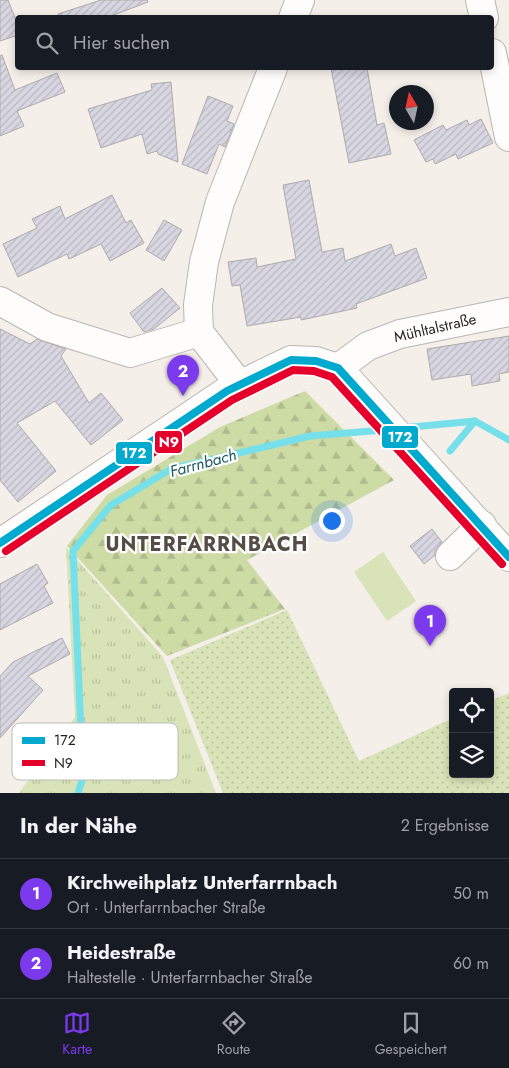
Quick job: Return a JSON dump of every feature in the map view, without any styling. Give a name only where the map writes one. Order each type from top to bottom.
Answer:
[{"type":"street","points":[[294,15],[300,0]]},
{"type":"street","points":[[480,0],[483,15]]},
{"type":"street","points":[[494,63],[509,137]]},
{"type":"street","points":[[239,384],[199,332],[198,305],[204,262],[220,202],[272,70]]},
{"type":"street","points":[[0,301],[47,326],[130,353],[199,332]]},
{"type":"street","name":"Mühltalstraße","points":[[338,368],[368,346],[400,334],[509,312]]},
{"type":"street","points":[[0,543],[227,390],[291,360],[316,361],[338,368],[509,556]]},
{"type":"street","points":[[450,556],[482,526]]},
{"type":"green space","points":[[305,391],[394,480],[247,560],[285,609],[167,656],[67,546],[107,495],[220,427]]},
{"type":"green space","points":[[66,547],[163,657],[216,793],[19,793],[29,780],[178,780],[178,723],[71,723],[75,717]]},
{"type":"green space","points":[[383,552],[416,601],[387,621],[354,572]]},
{"type":"green space","points":[[287,610],[359,761],[449,720],[449,778],[494,778],[494,699],[509,693],[509,793],[223,793],[170,660]]},
{"type":"building","points":[[0,0],[8,0],[15,18],[15,36],[0,41]]},
{"type":"building","points":[[101,0],[147,0],[148,2],[114,15],[58,14]]},
{"type":"building","points":[[2,55],[15,90],[57,73],[65,92],[17,111],[24,126],[0,136],[0,56]]},
{"type":"building","points":[[331,70],[367,70],[377,125],[384,123],[391,154],[349,163]]},
{"type":"building","points":[[171,82],[178,162],[158,154],[157,151],[147,154],[142,134],[101,148],[88,109],[152,90],[151,84]]},
{"type":"building","points":[[208,96],[233,106],[227,121],[234,124],[225,147],[219,144],[207,174],[182,164]]},
{"type":"building","points":[[481,119],[493,143],[458,159],[456,154],[435,164],[433,159],[426,162],[414,140],[443,125],[446,130],[467,120],[469,125]]},
{"type":"building","points":[[309,180],[322,252],[343,248],[345,261],[391,244],[395,256],[416,248],[427,278],[356,304],[357,308],[301,320],[301,317],[247,326],[240,285],[232,286],[228,262],[256,258],[257,267],[296,259],[283,185]]},
{"type":"building","points":[[112,195],[126,223],[131,220],[144,243],[110,261],[101,244],[69,259],[67,254],[18,277],[3,244],[37,228],[32,219],[60,206],[65,219]]},
{"type":"building","points":[[164,220],[182,230],[164,261],[146,250]]},
{"type":"building","points":[[162,288],[180,308],[154,329],[144,332],[130,313]]},
{"type":"building","points":[[0,329],[30,344],[37,339],[66,349],[61,356],[89,403],[101,393],[123,420],[91,445],[55,401],[17,423],[56,471],[18,502],[0,480]]},
{"type":"building","points":[[509,336],[509,372],[499,374],[500,381],[472,386],[471,374],[432,380],[427,349]]},
{"type":"building","points":[[432,529],[442,542],[435,551],[435,555],[424,564],[410,546]]},
{"type":"building","points":[[37,564],[48,583],[44,586],[53,603],[0,630],[0,584]]},
{"type":"building","points":[[62,638],[70,654],[28,676],[43,690],[0,738],[0,676],[13,662]]},
{"type":"waterway","name":"Farrnbach","points":[[402,428],[475,421],[509,440]]},
{"type":"waterway","points":[[450,451],[475,421]]},
{"type":"waterway","name":"Farrnbach","points":[[81,723],[73,551],[111,505],[171,469],[310,436],[384,430]]},
{"type":"waterway","name":"Farrnbach","points":[[78,793],[82,780]]},
{"type":"transit line","name":"172","points":[[0,543],[227,391],[291,360],[316,361],[338,368],[509,557]]},
{"type":"transit line","name":"N9","points":[[6,551],[232,400],[293,370],[314,371],[332,377],[502,564]]},
{"type":"place","name":"Heidestraße","points":[[183,396]]},
{"type":"place","name":"Kirchweihplatz Unterfarrnbach","points":[[430,646]]},
{"type":"district","name":"UNTERFARRNBACH","points":[[207,544]]}]
